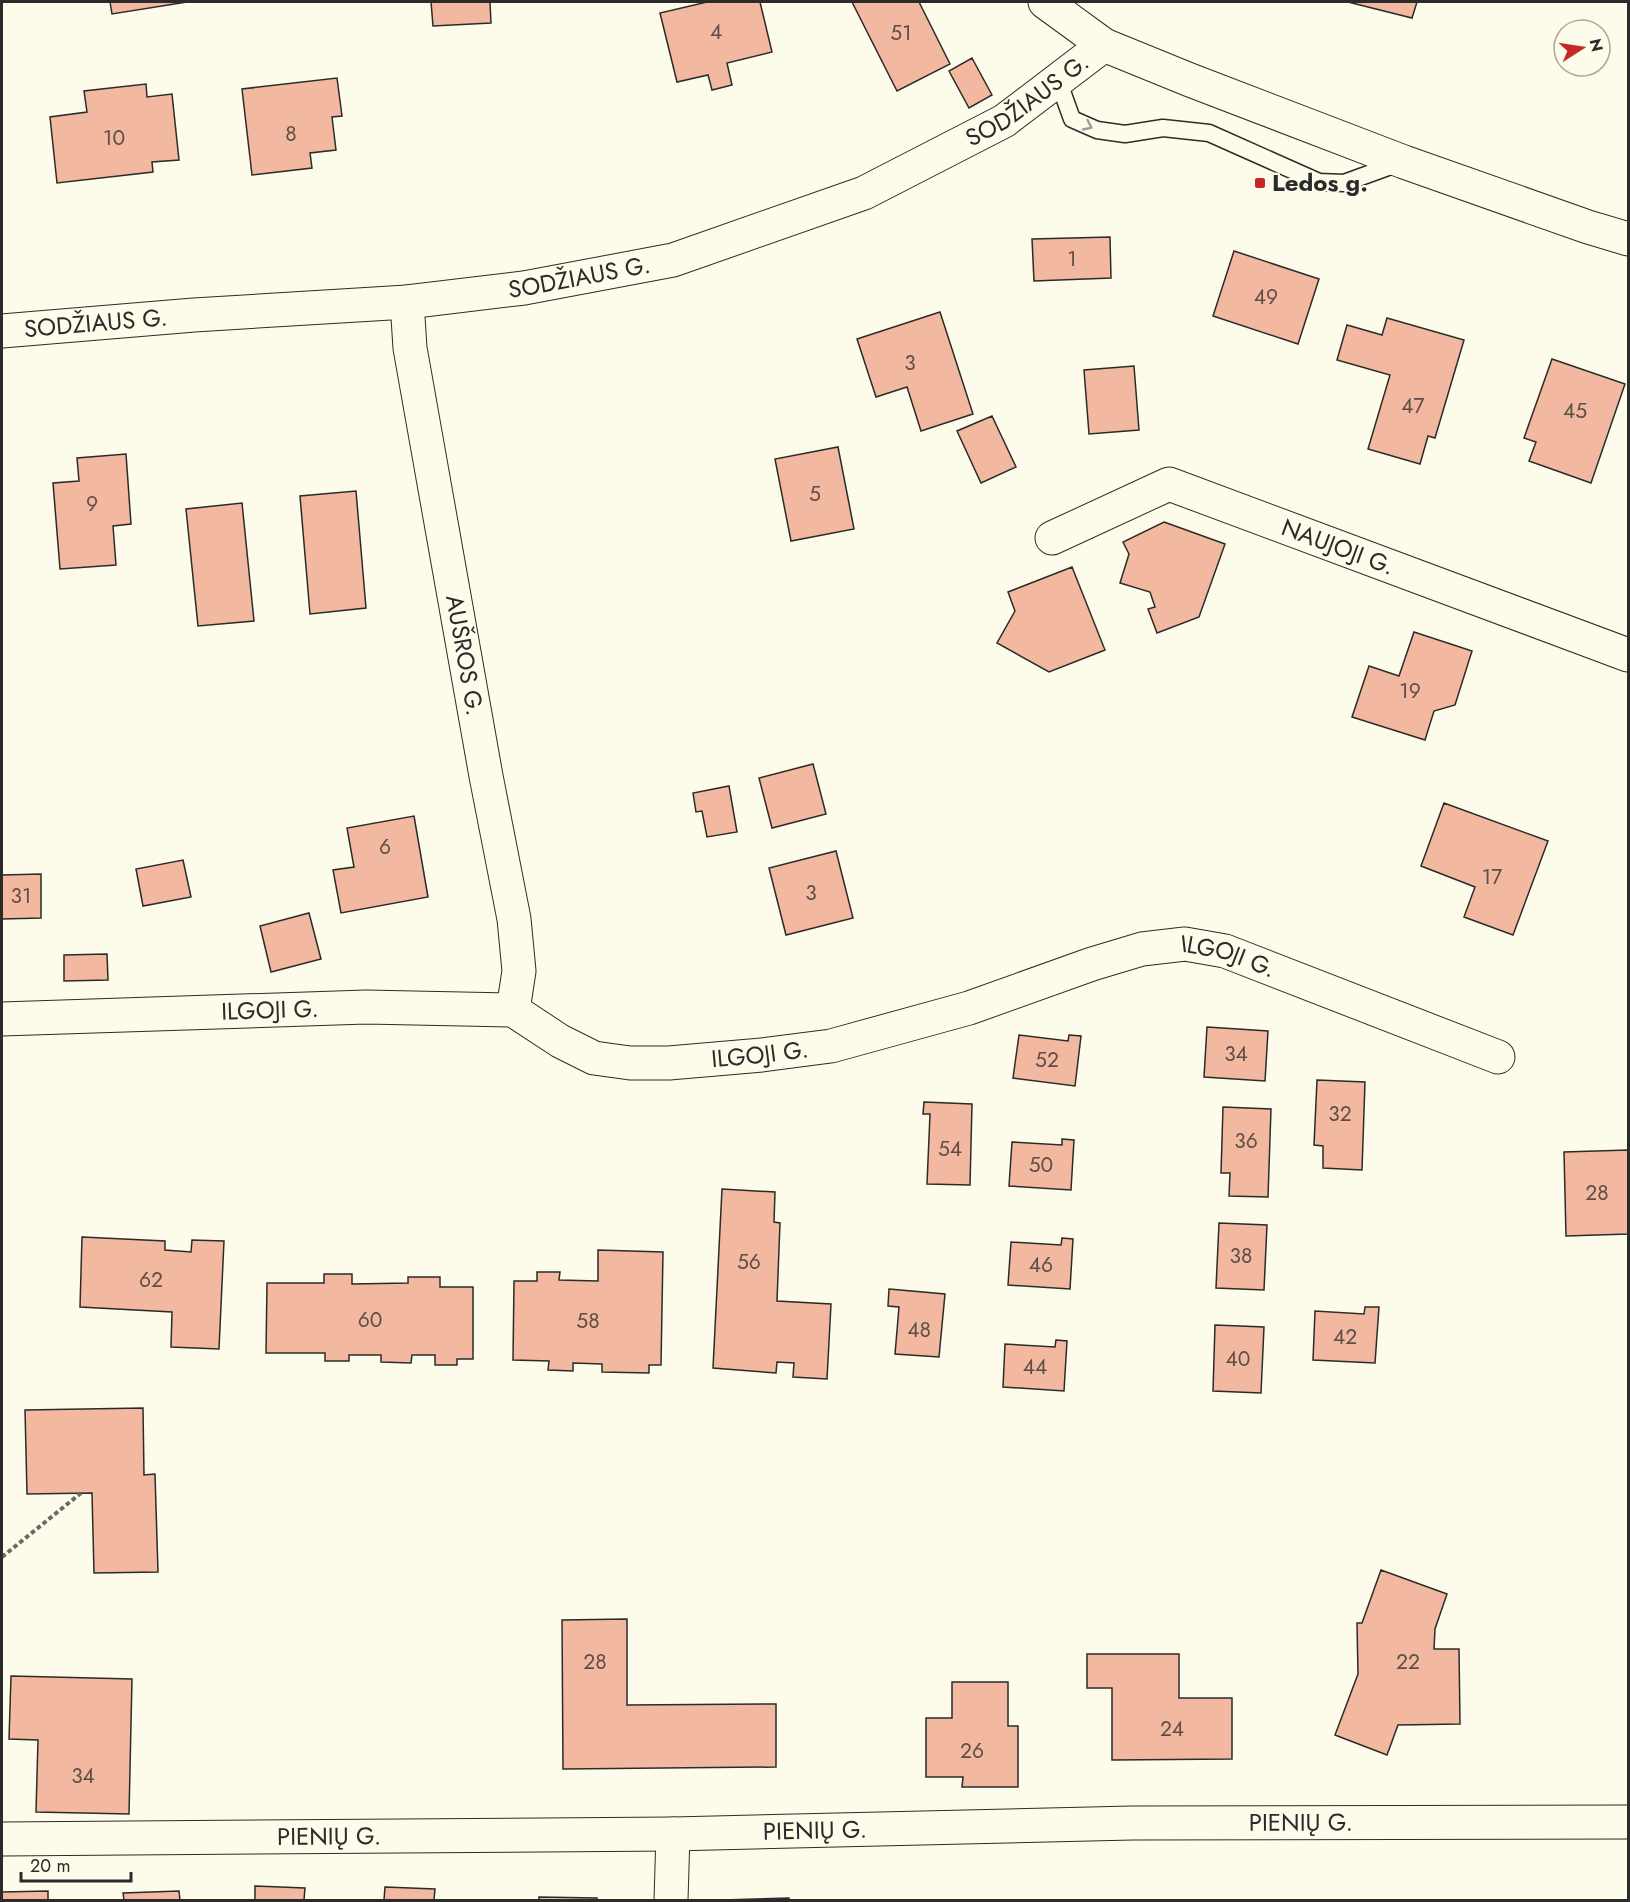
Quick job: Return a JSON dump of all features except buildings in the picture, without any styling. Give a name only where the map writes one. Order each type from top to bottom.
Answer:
[{"type":"street","points":[[1053,4],[1104,45],[1404,162],[1588,227],[1629,239]]},
{"type":"street","name":"SODŽIAUS G.","points":[[2,331],[194,315],[407,302],[524,288],[673,260],[864,192],[1004,121],[1104,45]]},
{"type":"street","name":"AUŠROS G.","points":[[407,302],[410,348],[486,776],[514,919],[519,971],[513,1010]]},
{"type":"street","name":"NAUJOJI G.","points":[[1052,538],[1169,484],[1629,655]]},
{"type":"street","name":"ILGOJI G.","points":[[2,1019],[366,1007],[513,1010],[560,1041],[594,1058],[630,1063],[669,1064],[831,1046],[969,1008],[1092,964],[1142,949],[1185,944],[1225,951],[1498,1057]]},
{"type":"street","name":"PIENIŲ G.","points":[[2,1839],[673,1834],[1131,1823],[1629,1822]]},
{"type":"street","points":[[671,1900],[673,1834]]},
{"type":"lane","points":[[1058,80],[1072,119],[1097,130],[1125,134],[1163,128],[1209,133],[1319,182],[1344,183],[1404,162]]},
{"type":"path","points":[[2,1557],[81,1493]]},
{"type":"place","name":"Ledos g.","points":[[1260,183]]}]
